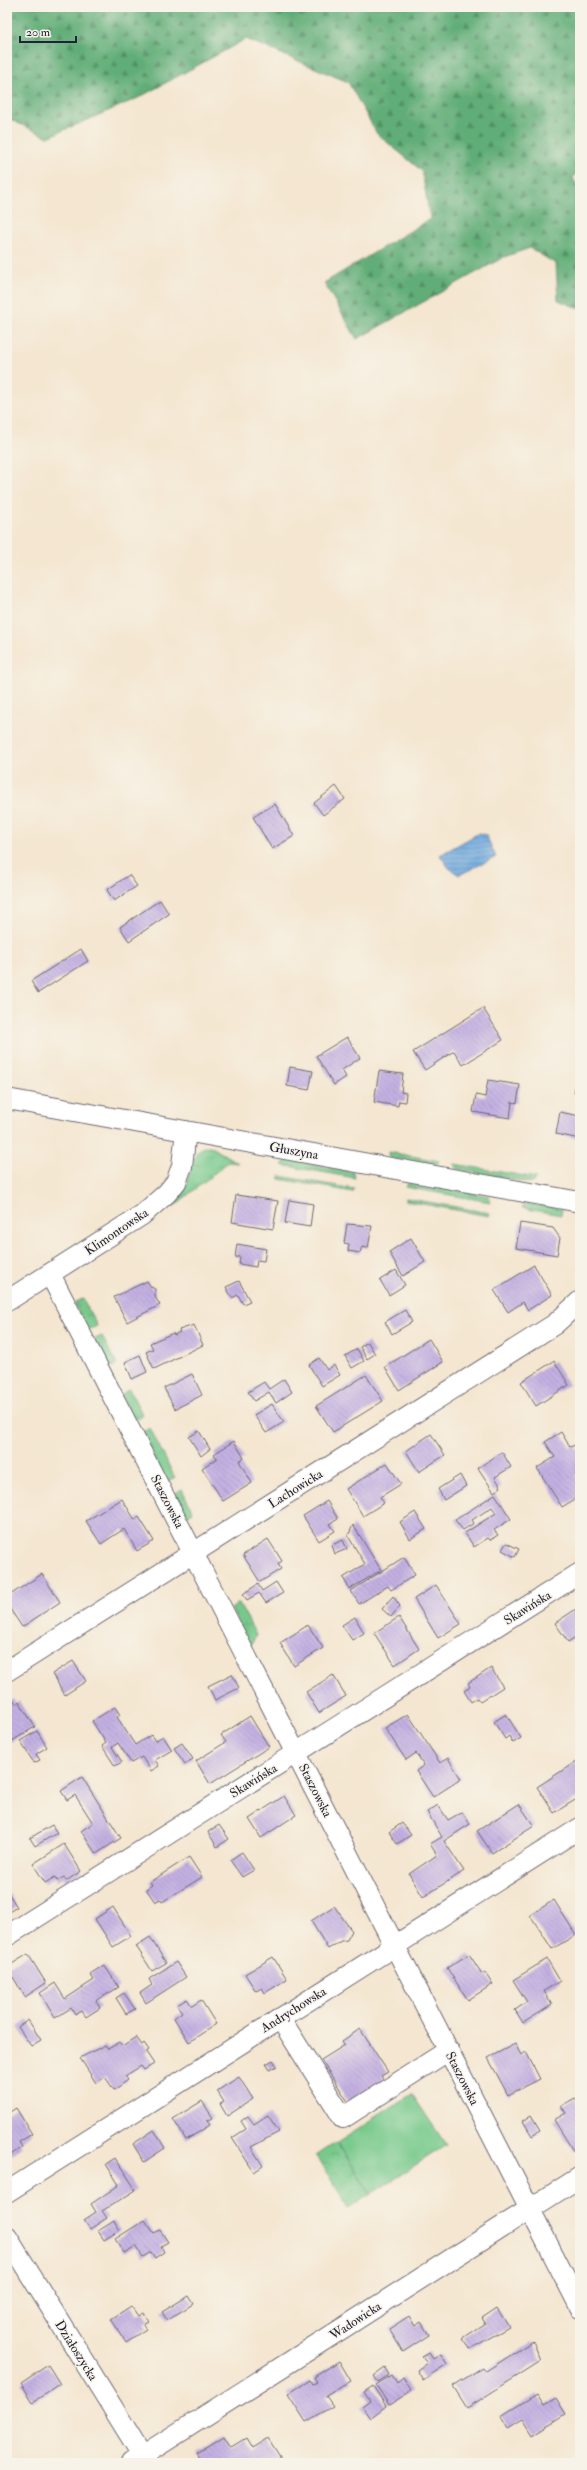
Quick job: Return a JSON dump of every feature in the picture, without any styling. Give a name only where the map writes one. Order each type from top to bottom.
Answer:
[{"type":"street","name":"Głuszyna","points":[[7,1099],[580,1202]]},
{"type":"street","name":"Klimontowska","points":[[7,1301],[142,1215],[167,1193],[176,1182],[182,1166],[186,1131]]},
{"type":"street","name":"Staszowska","points":[[50,1274],[194,1552],[580,2307]]},
{"type":"street","name":"Lachowicka","points":[[7,1671],[555,1324],[580,1301]]},
{"type":"street","name":"Skawińska","points":[[7,1936],[580,1573]]},
{"type":"street","name":"Andrychowska","points":[[7,2192],[580,1828]]},
{"type":"street","points":[[280,2018],[343,2118],[448,2050]]},
{"type":"street","name":"Wadowicka","points":[[140,2460],[529,2208],[580,2177]]},
{"type":"street","name":"Działoszycka","points":[[7,2237],[140,2460]]},
{"type":"green space","points":[[7,7],[580,7],[580,168],[573,178],[580,191],[580,309],[558,300],[556,264],[530,248],[504,257],[357,339],[324,283],[430,219],[422,171],[377,134],[348,82],[246,39],[138,98],[48,137],[7,118]]},
{"type":"green space","points":[[210,1146],[238,1163],[228,1162],[173,1207],[171,1205],[185,1188],[192,1162],[198,1151]]},
{"type":"green space","points":[[388,1152],[439,1161],[435,1166],[389,1158]]},
{"type":"green space","points":[[286,1160],[353,1172],[355,1178],[282,1165]]},
{"type":"green space","points":[[454,1164],[536,1178],[532,1183],[456,1169]]},
{"type":"green space","points":[[280,1176],[354,1189],[353,1192],[280,1179]]},
{"type":"green space","points":[[409,1182],[489,1196],[491,1202],[405,1187]]},
{"type":"green space","points":[[406,1198],[490,1213],[489,1216],[406,1201]]},
{"type":"green space","points":[[527,1203],[562,1209],[561,1215],[522,1208]]},
{"type":"green space","points":[[83,1299],[97,1326],[90,1329],[86,1328],[74,1303]]},
{"type":"green space","points":[[102,1336],[117,1365],[107,1368],[94,1343],[95,1339]]},
{"type":"green space","points":[[129,1389],[143,1416],[137,1419],[133,1418],[121,1395]]},
{"type":"green space","points":[[150,1428],[175,1478],[166,1483],[141,1433]]},
{"type":"green space","points":[[182,1489],[193,1512],[184,1516],[174,1498],[176,1493]]},
{"type":"green space","points":[[239,1603],[256,1635],[250,1647],[231,1609]]},
{"type":"green space","points":[[412,2094],[446,2145],[371,2194],[337,2142]]},
{"type":"green space","points":[[337,2142],[371,2194],[349,2208],[316,2156]]},
{"type":"water","points":[[479,833],[486,835],[496,857],[459,875],[449,868],[440,855]]},
{"type":"building","points":[[336,786],[345,799],[323,815],[314,803]]},
{"type":"building","points":[[275,804],[294,836],[272,849],[253,817]]},
{"type":"building","points":[[129,875],[137,886],[114,901],[107,890]]},
{"type":"building","points":[[160,900],[169,914],[129,941],[120,927]]},
{"type":"building","points":[[81,949],[88,961],[38,993],[31,981]]},
{"type":"building","points":[[483,1008],[503,1040],[463,1065],[454,1051],[425,1070],[413,1052]]},
{"type":"building","points":[[347,1037],[360,1058],[342,1070],[346,1077],[334,1085],[316,1056]]},
{"type":"building","points":[[290,1067],[313,1071],[309,1090],[287,1086]]},
{"type":"building","points":[[379,1071],[403,1074],[401,1092],[406,1093],[405,1102],[399,1101],[398,1106],[374,1102]]},
{"type":"building","points":[[488,1080],[520,1085],[517,1103],[512,1102],[510,1118],[473,1112],[476,1095],[485,1097]]},
{"type":"building","points":[[576,1083],[580,1083],[580,1095],[574,1093]]},
{"type":"building","points":[[560,1112],[580,1116],[580,1139],[556,1134]]},
{"type":"building","points":[[236,1195],[278,1201],[273,1229],[232,1222]]},
{"type":"building","points":[[289,1200],[313,1204],[310,1227],[285,1223]]},
{"type":"building","points":[[520,1223],[553,1228],[560,1238],[557,1255],[516,1248]]},
{"type":"building","points":[[347,1224],[372,1226],[368,1248],[362,1247],[360,1253],[348,1251],[349,1244],[344,1243]]},
{"type":"building","points":[[411,1238],[425,1262],[403,1276],[389,1252]]},
{"type":"building","points":[[237,1244],[266,1249],[264,1261],[257,1260],[256,1267],[239,1264],[240,1257],[235,1257]]},
{"type":"building","points":[[534,1265],[552,1295],[528,1310],[523,1302],[508,1312],[494,1290]]},
{"type":"building","points":[[396,1270],[405,1285],[389,1295],[380,1280]]},
{"type":"building","points":[[147,1281],[151,1287],[155,1289],[155,1297],[160,1305],[127,1322],[114,1297]]},
{"type":"building","points":[[239,1281],[250,1301],[243,1304],[238,1295],[232,1298],[226,1287]]},
{"type":"building","points":[[405,1310],[412,1322],[392,1334],[385,1322]]},
{"type":"building","points":[[194,1325],[203,1345],[154,1369],[146,1352],[153,1349],[150,1343],[173,1333],[174,1335],[180,1332],[179,1330]]},
{"type":"building","points":[[429,1339],[443,1362],[399,1390],[385,1367]]},
{"type":"building","points":[[368,1342],[375,1354],[367,1359],[360,1347]]},
{"type":"building","points":[[357,1349],[364,1361],[352,1368],[345,1356]]},
{"type":"building","points":[[140,1355],[147,1372],[132,1379],[125,1362]]},
{"type":"building","points":[[319,1358],[327,1370],[334,1365],[340,1375],[322,1386],[309,1365]]},
{"type":"building","points":[[554,1361],[569,1385],[536,1406],[521,1382]]},
{"type":"building","points":[[192,1374],[202,1395],[175,1409],[164,1388]]},
{"type":"building","points":[[366,1375],[383,1401],[333,1432],[316,1406]]},
{"type":"building","points":[[284,1379],[292,1392],[276,1403],[269,1392],[254,1401],[248,1392],[264,1382],[269,1389]]},
{"type":"building","points":[[272,1404],[284,1422],[266,1433],[254,1415]]},
{"type":"building","points":[[199,1431],[210,1449],[201,1456],[189,1437]]},
{"type":"building","points":[[561,1432],[570,1447],[575,1445],[580,1453],[580,1471],[575,1474],[580,1483],[580,1496],[562,1507],[537,1468],[555,1457],[545,1442]]},
{"type":"building","points":[[431,1434],[445,1455],[419,1472],[406,1451]]},
{"type":"building","points":[[234,1441],[244,1458],[239,1461],[252,1483],[223,1501],[202,1468],[217,1458],[214,1454]]},
{"type":"building","points":[[502,1452],[511,1467],[495,1477],[501,1487],[494,1492],[478,1468]]},
{"type":"building","points":[[387,1463],[401,1484],[380,1497],[384,1503],[363,1516],[346,1489]]},
{"type":"building","points":[[460,1475],[466,1486],[444,1500],[438,1489]]},
{"type":"building","points":[[495,1494],[511,1519],[494,1530],[498,1535],[490,1540],[488,1538],[474,1547],[465,1533],[496,1513],[492,1507],[472,1520],[474,1523],[463,1530],[455,1520]]},
{"type":"building","points":[[122,1499],[135,1520],[139,1517],[154,1541],[137,1551],[124,1529],[101,1544],[86,1521]]},
{"type":"building","points":[[327,1501],[338,1519],[330,1524],[335,1531],[319,1541],[303,1516]]},
{"type":"building","points":[[415,1512],[426,1529],[410,1539],[400,1522]]},
{"type":"building","points":[[353,1525],[381,1570],[350,1589],[343,1578],[365,1564],[348,1536]]},
{"type":"building","points":[[268,1539],[282,1561],[278,1564],[281,1569],[260,1582],[243,1555]]},
{"type":"building","points":[[343,1540],[347,1549],[335,1554],[332,1545]]},
{"type":"building","points":[[506,1543],[519,1549],[515,1557],[502,1550]]},
{"type":"building","points":[[404,1557],[415,1575],[391,1590],[388,1586],[359,1604],[351,1591]]},
{"type":"building","points":[[42,1574],[60,1602],[22,1627],[7,1604],[7,1597]]},
{"type":"building","points":[[276,1582],[283,1593],[266,1603],[259,1593],[247,1600],[243,1594],[258,1584],[262,1591]]},
{"type":"building","points":[[436,1585],[461,1624],[438,1638],[414,1599]]},
{"type":"building","points":[[393,1596],[400,1606],[391,1617],[382,1609]]},
{"type":"building","points":[[579,1607],[580,1634],[568,1642],[555,1623]]},
{"type":"building","points":[[355,1617],[364,1633],[352,1640],[342,1625]]},
{"type":"building","points":[[399,1617],[419,1649],[395,1665],[374,1633]]},
{"type":"building","points":[[308,1625],[323,1648],[294,1666],[280,1643]]},
{"type":"building","points":[[73,1661],[86,1681],[65,1695],[52,1674]]},
{"type":"building","points":[[491,1668],[503,1687],[480,1702],[477,1698],[471,1702],[464,1691],[470,1687],[468,1683]]},
{"type":"building","points":[[232,1674],[239,1688],[215,1700],[208,1686]]},
{"type":"building","points":[[333,1675],[346,1696],[319,1713],[306,1692]]},
{"type":"building","points":[[13,1699],[16,1704],[19,1701],[35,1727],[7,1744],[7,1703]]},
{"type":"building","points":[[115,1707],[120,1715],[117,1717],[135,1745],[151,1735],[155,1741],[163,1736],[172,1750],[155,1760],[159,1766],[151,1771],[142,1757],[131,1763],[118,1743],[112,1747],[122,1762],[115,1766],[102,1746],[106,1743],[92,1721]]},
{"type":"building","points":[[408,1714],[440,1763],[448,1758],[461,1779],[433,1797],[416,1771],[424,1765],[416,1753],[406,1760],[385,1728]]},
{"type":"building","points":[[506,1714],[521,1738],[513,1743],[509,1736],[505,1739],[494,1722]]},
{"type":"building","points":[[250,1716],[269,1747],[210,1784],[196,1761],[226,1742],[221,1735]]},
{"type":"building","points":[[37,1731],[47,1747],[36,1754],[40,1760],[34,1763],[20,1741]]},
{"type":"building","points":[[182,1743],[193,1759],[185,1764],[174,1748]]},
{"type":"building","points":[[580,1759],[580,1797],[554,1813],[537,1787]]},
{"type":"building","points":[[82,1777],[121,1838],[96,1854],[81,1831],[93,1823],[75,1795],[67,1800],[61,1791]]},
{"type":"building","points":[[284,1796],[296,1815],[261,1838],[249,1819]]},
{"type":"building","points":[[519,1804],[534,1826],[492,1853],[477,1831]]},
{"type":"building","points":[[438,1805],[448,1820],[462,1812],[470,1824],[444,1841],[464,1871],[423,1897],[409,1874],[437,1855],[430,1844],[442,1837],[427,1812]]},
{"type":"building","points":[[402,1823],[411,1835],[397,1844],[389,1832]]},
{"type":"building","points":[[52,1825],[57,1833],[35,1846],[30,1838]]},
{"type":"building","points":[[219,1825],[229,1839],[217,1847],[208,1832]]},
{"type":"building","points":[[64,1844],[81,1871],[66,1881],[64,1877],[57,1881],[55,1877],[45,1883],[33,1864]]},
{"type":"building","points":[[242,1852],[254,1870],[242,1877],[230,1860]]},
{"type":"building","points":[[189,1857],[202,1877],[162,1902],[160,1899],[155,1902],[146,1889],[152,1885],[150,1882]]},
{"type":"building","points":[[7,1891],[17,1907],[7,1913]]},
{"type":"building","points":[[554,1900],[576,1935],[552,1949],[530,1915]]},
{"type":"building","points":[[334,1906],[352,1931],[347,1940],[341,1941],[328,1949],[311,1921]]},
{"type":"building","points":[[113,1907],[131,1936],[113,1947],[95,1919]]},
{"type":"building","points":[[150,1937],[166,1963],[152,1971],[136,1946]]},
{"type":"building","points":[[28,1954],[46,1983],[25,1997],[7,1967]]},
{"type":"building","points":[[469,1954],[482,1974],[485,1972],[493,1984],[468,2000],[447,1968]]},
{"type":"building","points":[[273,1957],[287,1979],[265,1993],[262,1988],[256,1991],[245,1974]]},
{"type":"building","points":[[547,1959],[560,1981],[544,1991],[552,2005],[523,2023],[515,2010],[527,2002],[513,1980]]},
{"type":"building","points":[[176,1962],[186,1977],[146,2003],[140,1993],[152,1985],[149,1979]]},
{"type":"building","points":[[104,1965],[119,1987],[96,2001],[100,2008],[86,2017],[82,2011],[75,2015],[71,2008],[55,2018],[40,1993],[55,1983],[65,1999],[94,1980],[90,1974]]},
{"type":"building","points":[[124,1993],[135,2009],[126,2014],[116,1998]]},
{"type":"building","points":[[187,1999],[192,2006],[201,2000],[216,2024],[189,2042],[174,2018],[182,2012],[177,2005]]},
{"type":"building","points":[[28,2020],[41,2040],[31,2046],[18,2027]]},
{"type":"building","points":[[360,2029],[388,2072],[381,2076],[384,2081],[349,2103],[321,2060],[345,2045],[342,2041]]},
{"type":"building","points":[[136,2037],[142,2045],[144,2043],[149,2050],[146,2052],[154,2064],[144,2070],[141,2066],[125,2076],[128,2080],[114,2090],[105,2077],[96,2083],[80,2058],[105,2045],[108,2049],[120,2042],[122,2046]]},
{"type":"building","points":[[515,2044],[521,2055],[526,2052],[540,2079],[508,2095],[488,2058]]},
{"type":"building","points":[[273,2060],[277,2066],[270,2070],[266,2064]]},
{"type":"building","points":[[239,2077],[253,2099],[227,2116],[220,2104],[224,2102],[217,2091]]},
{"type":"building","points":[[575,2098],[580,2105],[580,2148],[574,2152],[554,2120],[566,2113],[561,2106]]},
{"type":"building","points":[[202,2101],[213,2118],[207,2121],[210,2125],[186,2140],[173,2119]]},
{"type":"building","points":[[16,2108],[32,2134],[19,2142],[22,2147],[8,2157],[7,2114]]},
{"type":"building","points":[[268,2115],[279,2132],[251,2147],[263,2166],[254,2172],[232,2138],[246,2129],[241,2121],[248,2116],[254,2124]]},
{"type":"building","points":[[531,2116],[540,2131],[532,2136],[523,2121]]},
{"type":"building","points":[[154,2130],[165,2148],[144,2162],[133,2144]]},
{"type":"building","points":[[115,2158],[136,2190],[102,2211],[107,2218],[90,2229],[84,2220],[96,2212],[91,2204],[119,2185],[106,2164]]},
{"type":"building","points":[[145,2220],[154,2233],[160,2230],[168,2242],[161,2246],[164,2252],[155,2258],[151,2252],[143,2257],[136,2246],[124,2253],[115,2239]]},
{"type":"building","points":[[114,2221],[120,2230],[104,2240],[98,2231]]},
{"type":"building","points":[[188,2296],[193,2304],[167,2320],[162,2312]]},
{"type":"building","points":[[131,2306],[138,2316],[143,2313],[148,2321],[143,2324],[146,2329],[126,2342],[111,2319]]},
{"type":"building","points":[[497,2308],[509,2327],[470,2349],[462,2338],[485,2323],[482,2318]]},
{"type":"building","points":[[409,2316],[415,2326],[421,2322],[429,2335],[403,2352],[389,2329]]},
{"type":"building","points":[[533,2341],[541,2361],[467,2408],[453,2386],[483,2367],[486,2371]]},
{"type":"building","points":[[429,2353],[433,2359],[441,2354],[447,2364],[423,2380],[417,2370],[427,2363],[422,2357]]},
{"type":"building","points":[[339,2361],[351,2381],[326,2396],[333,2406],[306,2422],[288,2394],[310,2380],[313,2384],[317,2382],[314,2377]]},
{"type":"building","points":[[48,2365],[60,2384],[33,2402],[21,2383]]},
{"type":"building","points":[[385,2368],[389,2375],[378,2382],[374,2376]]},
{"type":"building","points":[[392,2375],[397,2383],[403,2378],[411,2391],[389,2405],[376,2385]]},
{"type":"building","points":[[373,2386],[386,2406],[370,2418],[362,2407],[370,2401],[364,2392]]},
{"type":"building","points":[[537,2394],[544,2405],[556,2398],[566,2414],[533,2435],[523,2419],[508,2428],[501,2416]]},
{"type":"building","points":[[224,2436],[231,2447],[246,2438],[252,2448],[268,2438],[284,2463],[203,2463],[197,2453]]}]
